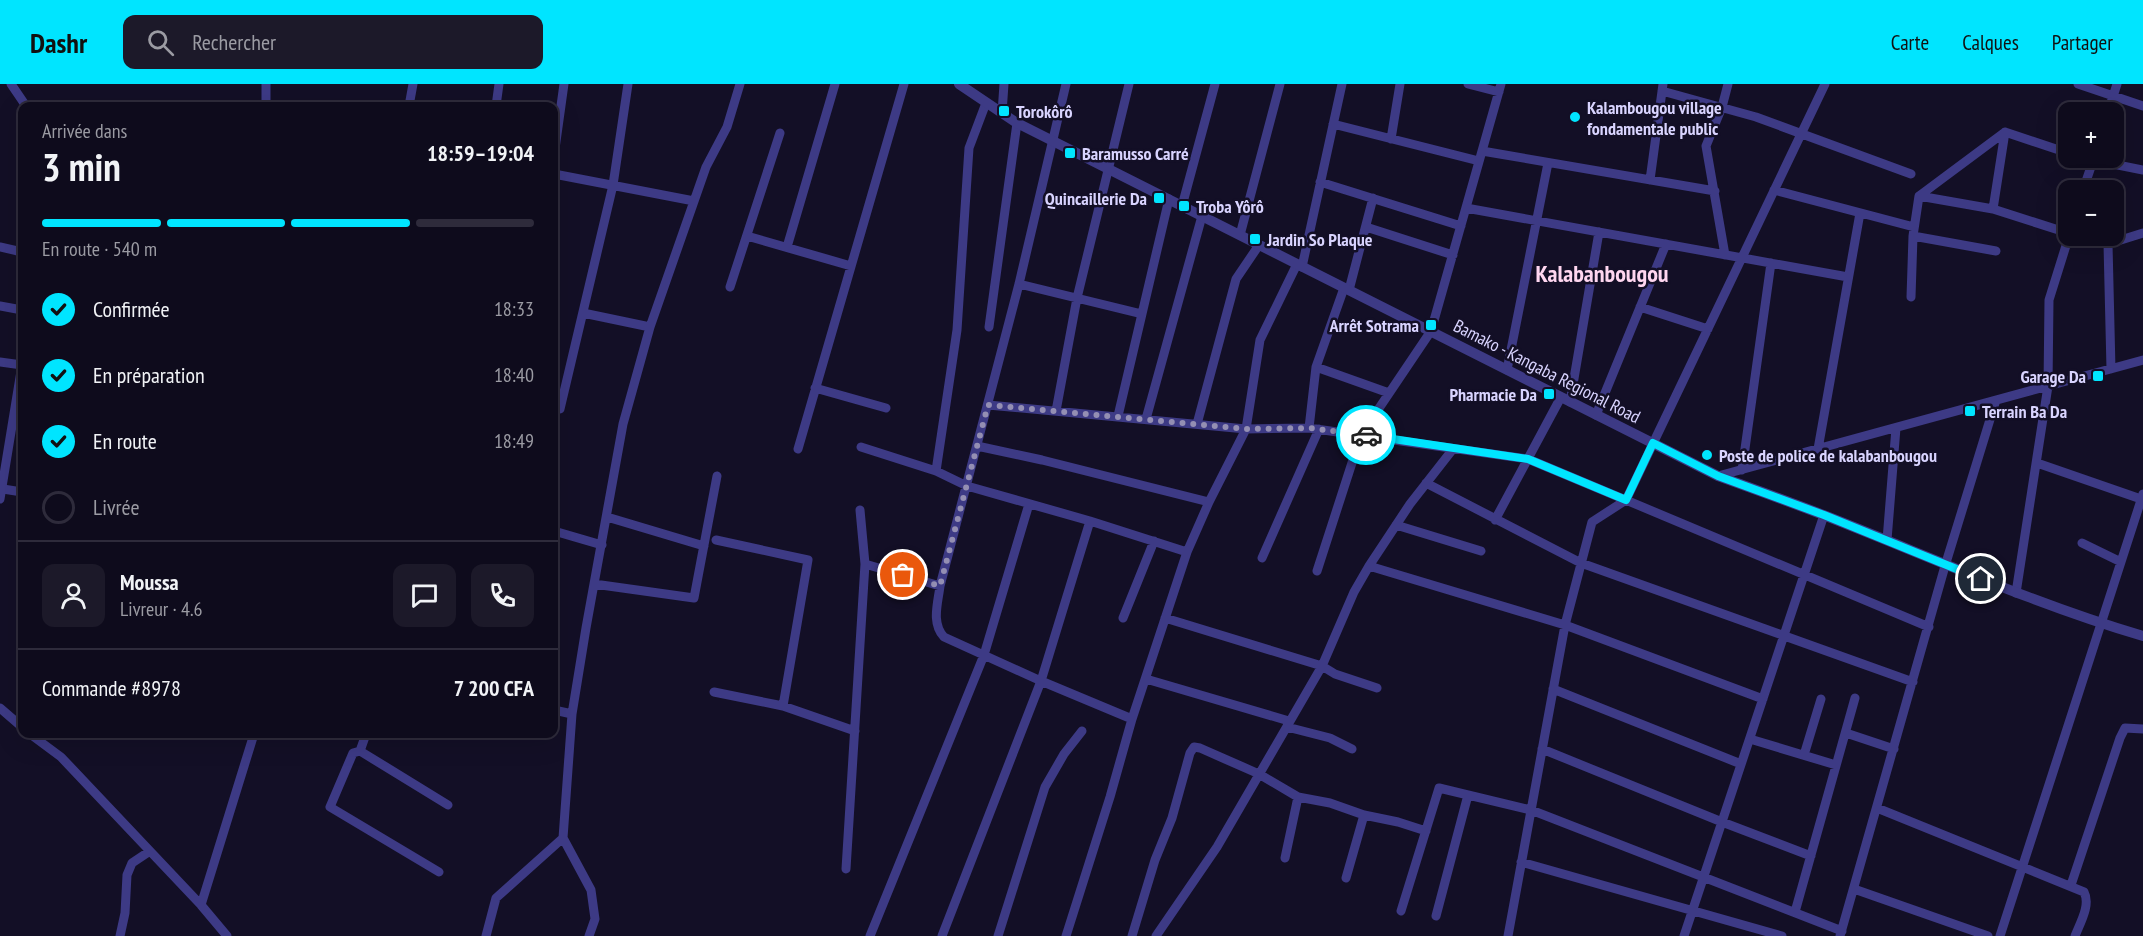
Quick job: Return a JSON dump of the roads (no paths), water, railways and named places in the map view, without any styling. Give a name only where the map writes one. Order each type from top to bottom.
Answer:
[{"type":"street","points":[[11,84],[23,102]]},
{"type":"street","points":[[266,84],[266,102]]},
{"type":"street","points":[[410,102],[413,84]]},
{"type":"street","points":[[497,102],[499,84]]},
{"type":"street","points":[[558,127],[564,84]]},
{"type":"street","points":[[558,408],[560,409],[613,185],[628,84]]},
{"type":"street","points":[[589,936],[595,919],[591,890],[563,838],[572,714],[594,584],[623,424],[650,327],[706,167],[727,127],[740,84]]},
{"type":"street","points":[[787,248],[835,84]]},
{"type":"street","points":[[798,448],[904,84]]},
{"type":"street","name":"Bamako - Kangaba Regional Road","points":[[959,84],[1017,123],[1718,476],[1824,515],[2016,593],[2143,636]]},
{"type":"street","points":[[1002,113],[1004,84]]},
{"type":"street","points":[[1066,84],[1019,284],[940,586],[936,618],[938,630],[944,636],[1131,719]]},
{"type":"street","points":[[1056,411],[1077,298],[1129,84]]},
{"type":"street","points":[[1182,206],[1215,84]]},
{"type":"street","points":[[1240,235],[1280,84]]},
{"type":"street","points":[[1066,936],[1110,797],[1131,719],[1187,552],[1246,429],[1260,340],[1300,265],[1342,84]]},
{"type":"street","points":[[1391,139],[1400,84]]},
{"type":"street","points":[[1317,571],[1361,435],[1431,332],[1500,88],[1468,84]]},
{"type":"street","points":[[1725,255],[1706,146],[1722,107],[1728,84]]},
{"type":"street","points":[[1508,936],[1565,625],[1592,522],[1626,500],[1825,84]]},
{"type":"street","points":[[2078,84],[2143,106]]},
{"type":"street","points":[[2111,102],[2117,84]]},
{"type":"street","points":[[1650,180],[1663,87],[1802,133],[1911,174]]},
{"type":"street","points":[[936,471],[957,330],[969,148],[986,103]]},
{"type":"street","points":[[989,327],[1017,123]]},
{"type":"street","points":[[1333,124],[1391,139],[1480,156],[1548,162],[1714,191]]},
{"type":"street","points":[[2005,132],[2058,150]]},
{"type":"street","points":[[1911,297],[1913,232],[1919,196],[2005,132]]},
{"type":"street","points":[[1993,209],[2005,132]]},
{"type":"street","points":[[730,287],[780,133]]},
{"type":"street","points":[[1507,370],[1548,162]]},
{"type":"street","points":[[2124,166],[2143,170]]},
{"type":"street","points":[[558,175],[694,201]]},
{"type":"street","points":[[1320,182],[1461,226]]},
{"type":"street","points":[[1774,190],[1860,213],[1913,232],[1996,251]]},
{"type":"street","points":[[1919,196],[1993,209],[2058,230]]},
{"type":"street","points":[[1262,558],[1314,429],[1316,368],[1347,289],[1373,198]]},
{"type":"street","points":[[1118,416],[1168,199]]},
{"type":"street","points":[[1466,208],[1848,277]]},
{"type":"street","points":[[1818,449],[1860,213]]},
{"type":"street","points":[[1146,419],[1202,216]]},
{"type":"street","points":[[1366,227],[1452,255]]},
{"type":"street","points":[[1495,519],[1565,399],[1599,232]]},
{"type":"street","points":[[2124,239],[2143,233]]},
{"type":"street","points":[[747,236],[851,266]]},
{"type":"street","points":[[1596,415],[1666,244]]},
{"type":"street","points":[[1197,424],[1236,279],[1259,245]]},
{"type":"street","points":[[2016,593],[2048,386],[2049,300],[2065,246]]},
{"type":"street","points":[[2108,246],[2110,369]]},
{"type":"street","points":[[0,247],[18,251]]},
{"type":"street","points":[[1742,470],[1772,264]]},
{"type":"street","points":[[1019,284],[1143,314]]},
{"type":"street","points":[[0,306],[18,309]]},
{"type":"street","points":[[1640,307],[1708,329]]},
{"type":"street","points":[[583,313],[650,327]]},
{"type":"street","points":[[1718,476],[2143,360]]},
{"type":"street","points":[[0,362],[18,364]]},
{"type":"street","points":[[1316,368],[1389,393]]},
{"type":"street","points":[[815,388],[886,408]]},
{"type":"street","points":[[18,390],[1,494],[18,492]]},
{"type":"street","points":[[1401,911],[1439,788],[1531,810],[1795,912],[1841,933],[1945,566],[1996,400]]},
{"type":"street","points":[[988,405],[1246,429],[1314,429],[1528,459],[1929,627]]},
{"type":"street","points":[[1887,540],[1896,428]]},
{"type":"street","points":[[977,446],[1209,502]]},
{"type":"street","points":[[861,447],[936,471],[967,486],[1090,521],[1187,552]]},
{"type":"street","points":[[1156,936],[1217,847],[1322,666],[1354,592],[1369,566],[1426,483],[1453,449]]},
{"type":"street","points":[[2000,936],[2142,496],[2037,463]]},
{"type":"street","points":[[594,584],[693,598],[717,476]]},
{"type":"street","points":[[1426,483],[1581,563],[1913,682]]},
{"type":"street","points":[[870,936],[984,655],[1029,504]]},
{"type":"street","points":[[846,869],[865,564],[860,510]]},
{"type":"street","points":[[1684,936],[1824,515]]},
{"type":"street","points":[[607,517],[704,546]]},
{"type":"street","points":[[942,936],[1041,681],[1090,521]]},
{"type":"street","points":[[1396,525],[1481,551]]},
{"type":"street","points":[[558,532],[602,545]]},
{"type":"street","points":[[716,540],[808,560],[783,706]]},
{"type":"street","points":[[1123,618],[1154,541]]},
{"type":"street","points":[[2082,543],[2121,562]]},
{"type":"street","points":[[865,564],[940,586]]},
{"type":"street","points":[[1369,566],[1565,625],[1763,699]]},
{"type":"street","points":[[1165,618],[1322,666],[1335,674],[1377,688]]},
{"type":"street","points":[[1146,679],[1330,738],[1352,748]]},
{"type":"street","points":[[1553,689],[1741,764]]},
{"type":"street","points":[[714,692],[783,706],[855,731]]},
{"type":"street","points":[[1795,912],[1855,698]]},
{"type":"street","points":[[1804,755],[1821,699]]},
{"type":"street","points":[[0,708],[18,724]]},
{"type":"street","points":[[558,711],[572,714]]},
{"type":"street","points":[[2071,885],[2120,738],[2126,728],[2143,729]]},
{"type":"street","points":[[998,936],[1045,787],[1064,754],[1082,731]]},
{"type":"street","points":[[1845,733],[1894,748]]},
{"type":"street","points":[[35,738],[61,757],[201,905],[227,936]]},
{"type":"street","points":[[201,905],[253,738]]},
{"type":"street","points":[[360,751],[365,738]]},
{"type":"street","points":[[1750,739],[1836,765]]},
{"type":"street","points":[[1132,936],[1155,860],[1172,818],[1190,753],[1194,747],[1259,774],[1298,797],[1330,803],[1364,815],[1426,831]]},
{"type":"street","points":[[1542,749],[1811,856]]},
{"type":"street","points":[[439,872],[330,807],[353,753],[360,751],[448,805]]},
{"type":"street","points":[[1436,916],[1468,795]]},
{"type":"street","points":[[1286,858],[1298,797]]},
{"type":"street","points":[[1877,808],[2084,892],[2087,897],[2086,906],[2075,936]]},
{"type":"street","points":[[1346,878],[1364,815]]},
{"type":"street","points":[[486,936],[496,898],[563,838]]},
{"type":"street","points":[[120,936],[125,913],[127,875],[132,862],[150,851]]},
{"type":"street","points":[[1521,862],[1782,936]]},
{"type":"street","points":[[1854,889],[1988,936]]},
{"type":"place","name":"Torokôrô","points":[[1004,111]]},
{"type":"place","name":"Kalambougou village fondamentale public","points":[[1575,117]]},
{"type":"place","name":"Baramusso Carré","points":[[1070,153]]},
{"type":"place","name":"Quincaillerie Da","points":[[1159,198]]},
{"type":"place","name":"Troba Yôrô","points":[[1184,206]]},
{"type":"place","name":"Jardin So Plaque","points":[[1255,239]]},
{"type":"place","name":"Arrêt Sotrama","points":[[1431,325]]},
{"type":"place","name":"Garage Da","points":[[2098,376]]},
{"type":"place","name":"Pharmacie Da","points":[[1549,394]]},
{"type":"place","name":"Terrain Ba Da","points":[[1970,411]]},
{"type":"place","name":"Poste de police de kalabanbougou","points":[[1707,455]]},
{"type":"district","name":"Kalabanbougou","points":[[1602,273]]}]
